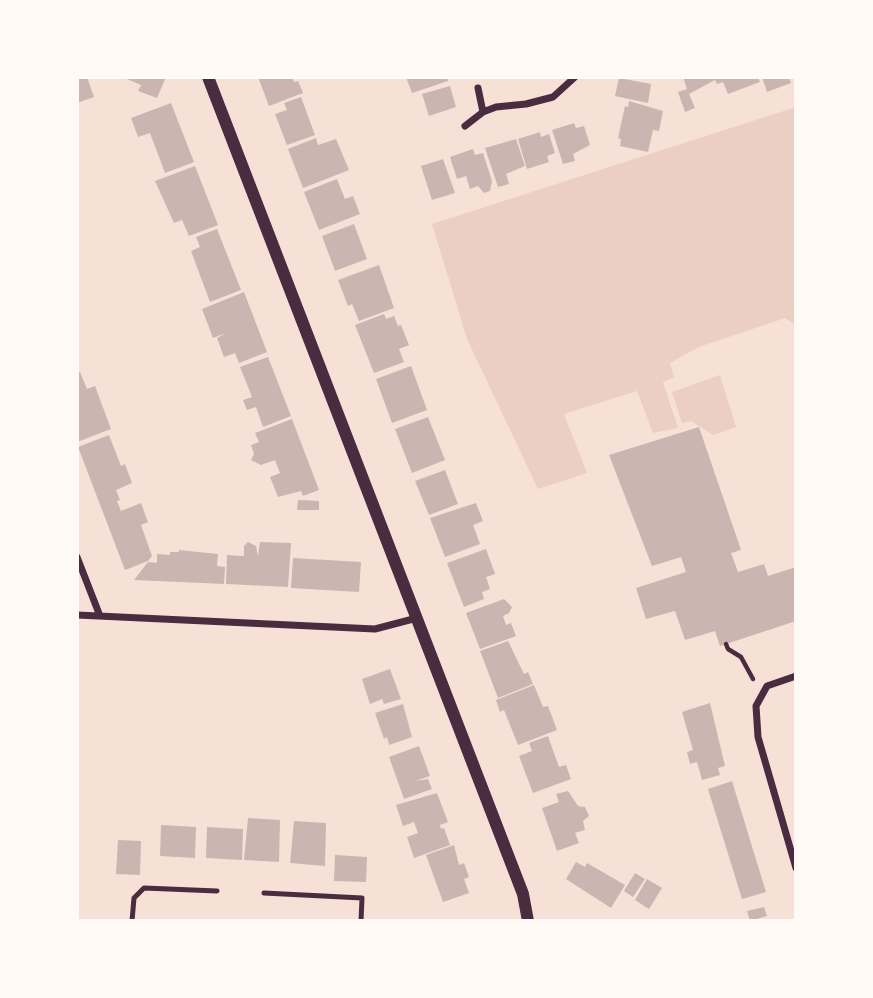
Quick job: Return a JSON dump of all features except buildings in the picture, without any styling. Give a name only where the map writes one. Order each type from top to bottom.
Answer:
[{"type":"street","points":[[208,77],[523,894],[528,921]]},
{"type":"street","points":[[465,126],[483,112],[553,97],[575,77]]},
{"type":"street","points":[[478,88],[483,112]]},
{"type":"street","points":[[77,557],[100,616]]},
{"type":"street","points":[[77,615],[375,629],[417,618]]},
{"type":"street","points":[[796,676],[767,686],[756,706],[758,737],[796,868]]},
{"type":"lane","points":[[132,921],[134,898],[144,888],[217,891]]},
{"type":"lane","points":[[264,893],[362,898],[361,921]]},
{"type":"path","points":[[726,644],[728,649],[741,657],[753,679]]},
{"type":"shaded area","points":[[796,107],[796,325],[785,318],[699,347],[670,363],[674,377],[663,382],[678,428],[653,433],[637,391],[564,414],[587,473],[538,489],[467,339],[432,224]]},
{"type":"shaded area","points":[[720,375],[736,427],[713,435],[691,421],[682,423],[672,392]]}]
